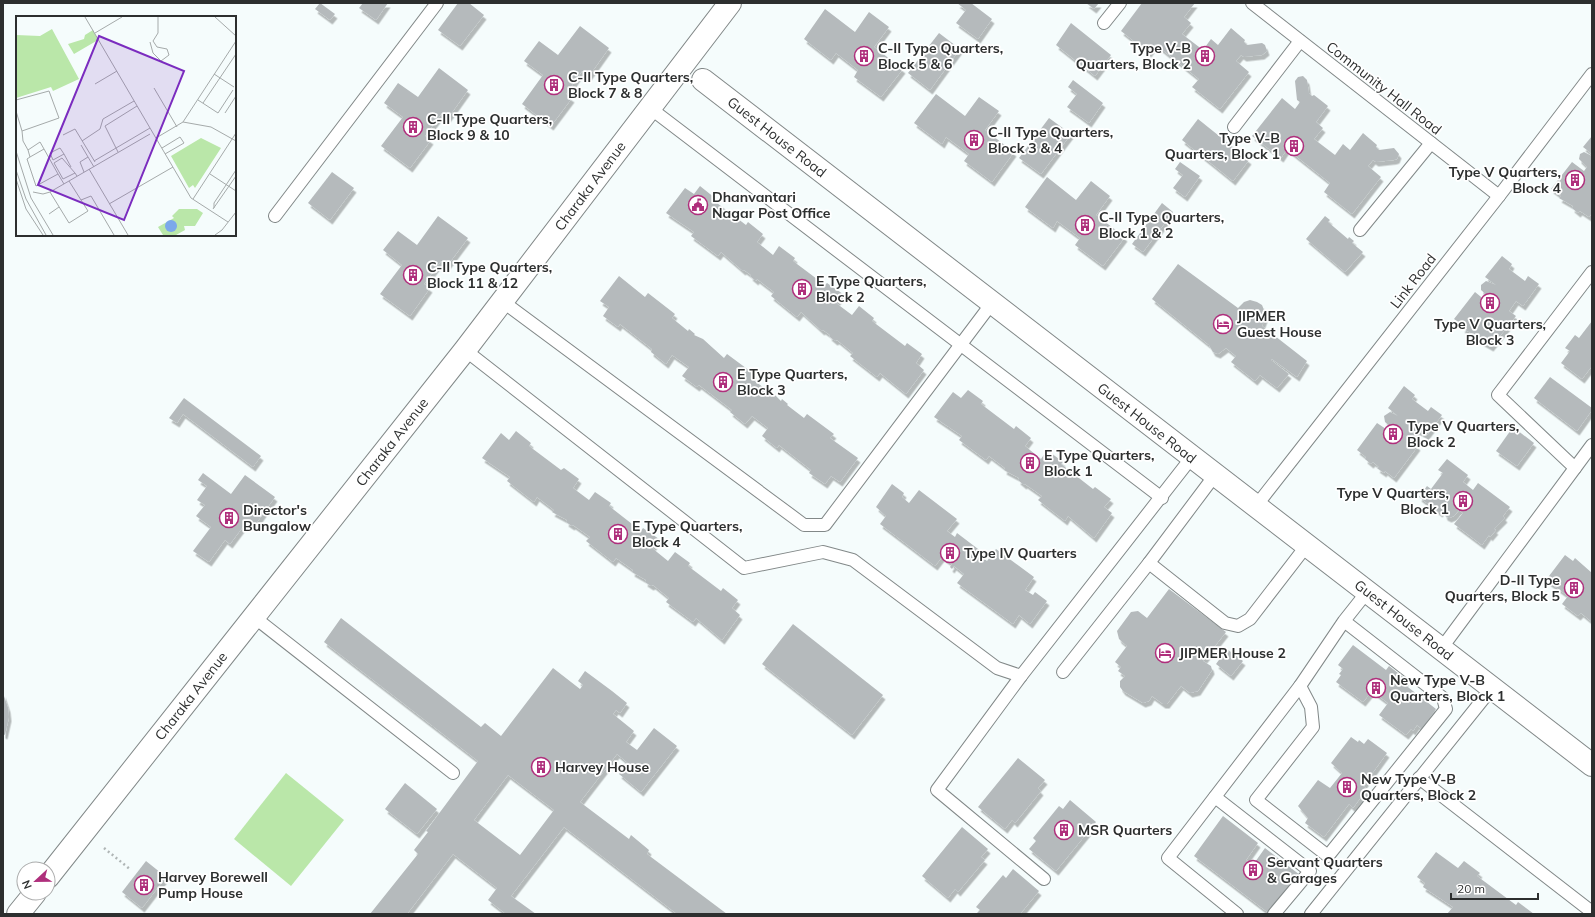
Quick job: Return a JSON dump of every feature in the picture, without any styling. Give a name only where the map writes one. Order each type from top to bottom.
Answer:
[{"type":"street","name":"Charaka Avenue","points":[[56,867],[465,350],[692,53],[721,6]]},
{"type":"street","points":[[672,78],[703,80],[692,53]]},
{"type":"street","name":"Guest House Road","points":[[703,80],[1592,765]]},
{"type":"street","points":[[18,914],[29,901]]},
{"type":"lane","points":[[275,216],[437,3]]},
{"type":"lane","points":[[1104,23],[1120,3]]},
{"type":"lane","name":"Community Hall Road","points":[[1252,3],[1499,196]]},
{"type":"lane","points":[[1234,127],[1300,41]]},
{"type":"lane","name":"Link Road","points":[[1256,506],[1499,196],[1592,74]]},
{"type":"lane","points":[[650,108],[1162,498]]},
{"type":"lane","points":[[1360,230],[1431,143]]},
{"type":"lane","points":[[1575,468],[1498,395],[1592,272]]},
{"type":"lane","points":[[502,301],[804,525],[825,525],[992,303]]},
{"type":"lane","points":[[465,350],[744,568],[823,552],[852,560],[997,668],[1020,676]]},
{"type":"lane","points":[[1441,649],[1592,445]]},
{"type":"lane","points":[[1044,879],[937,790],[1020,676],[1162,498],[1192,458]]},
{"type":"lane","points":[[1062,672],[1149,563],[1215,474]]},
{"type":"lane","points":[[1149,563],[1225,623],[1238,626],[1250,619],[1307,545]]},
{"type":"lane","points":[[1237,914],[1168,858],[1300,686],[1344,621],[1367,592]]},
{"type":"lane","points":[[254,617],[453,773]]},
{"type":"lane","points":[[1300,686],[1311,708],[1313,727],[1256,800],[1328,856],[1446,709],[1443,698],[1344,621]]},
{"type":"lane","points":[[1311,914],[1492,688]]},
{"type":"lane","points":[[1419,778],[1592,912]]},
{"type":"lane","points":[[1215,797],[1310,871],[1274,914]]},
{"type":"path","points":[[84,832],[131,870]]},
{"type":"green space","points":[[286,773],[344,820],[291,886],[234,839]]},
{"type":"building","points":[[320,3],[335,14],[330,20],[315,9]]},
{"type":"building","points":[[363,3],[388,3],[376,20],[359,8]]},
{"type":"building","points":[[458,3],[469,3],[484,15],[460,46],[438,30]]},
{"type":"building","points":[[957,3],[971,3],[992,19],[978,39],[956,23],[966,10]]},
{"type":"building","points":[[1086,3],[1099,3],[1094,9]]},
{"type":"building","name":"Type V-B Quarters, Block 2","points":[[1142,3],[1195,3],[1184,17],[1191,23],[1182,34],[1203,50],[1211,39],[1218,45],[1231,28],[1245,40],[1244,42],[1247,45],[1262,43],[1265,45],[1267,51],[1262,55],[1244,57],[1241,55],[1236,61],[1249,72],[1220,109],[1192,87],[1199,79],[1155,44],[1149,53],[1121,31]]},
{"type":"building","name":"C-II Type Quarters, Block 5 & 6","points":[[825,9],[855,32],[869,12],[889,27],[874,47],[903,69],[881,97],[854,77],[858,70],[836,53],[831,60],[804,39]]},
{"type":"building","points":[[1071,23],[1111,55],[1095,76],[1056,45]]},
{"type":"building","name":"C-II Type Quarters, Block 7 & 8","points":[[580,26],[609,48],[589,76],[582,71],[566,94],[572,98],[551,126],[522,104],[543,75],[524,61],[539,41],[558,55]]},
{"type":"building","points":[[939,33],[960,49],[930,90],[908,73]]},
{"type":"building","name":"C-II Type Quarters, Block 9 & 10","points":[[439,68],[468,90],[448,118],[442,113],[425,136],[431,140],[410,168],[381,146],[403,117],[384,103],[398,83],[418,97]]},
{"type":"building","name":"Type V-B Quarters, Block 1","points":[[1303,76],[1307,80],[1309,93],[1328,106],[1316,122],[1323,128],[1314,139],[1335,155],[1343,144],[1350,150],[1363,133],[1377,145],[1376,147],[1379,150],[1394,148],[1399,154],[1397,159],[1376,162],[1373,160],[1368,166],[1381,177],[1352,214],[1324,192],[1330,183],[1287,149],[1281,158],[1252,136],[1282,98],[1295,109],[1300,102],[1297,100],[1295,81],[1298,77]]},
{"type":"building","points":[[1073,80],[1103,103],[1089,123],[1067,107],[1077,94],[1068,87]]},
{"type":"building","name":"C-II Type Quarters, Block 3 & 4","points":[[936,94],[965,116],[979,97],[999,111],[985,130],[1014,152],[992,182],[964,161],[969,154],[946,137],[942,144],[914,123]]},
{"type":"building","points":[[1049,118],[1071,134],[1041,174],[1019,158]]},
{"type":"building","points":[[1198,119],[1249,160],[1233,181],[1182,140]]},
{"type":"building","name":"Type V Quarters, Block 4","points":[[1592,136],[1592,154],[1583,147]]},
{"type":"building","name":"Type V Quarters, Block 4","points":[[1584,152],[1592,156],[1592,213],[1589,217],[1580,211],[1578,213],[1572,208],[1573,206],[1559,198],[1561,196],[1551,189],[1572,162],[1584,171],[1587,167],[1579,159],[1580,154]]},
{"type":"building","points":[[1180,162],[1200,176],[1185,197],[1173,188],[1183,175],[1175,169]]},
{"type":"building","points":[[332,172],[354,188],[330,220],[308,203]]},
{"type":"building","name":"C-II Type Quarters, Block 1 & 2","points":[[1047,177],[1076,200],[1091,181],[1110,196],[1096,215],[1125,237],[1103,266],[1075,245],[1080,238],[1057,221],[1053,228],[1025,207]]},
{"type":"building","name":"E Type Quarters, Block 2","points":[[700,186],[715,198],[713,200],[746,225],[748,222],[763,234],[757,242],[773,255],[779,246],[795,258],[793,261],[825,285],[827,283],[843,294],[836,303],[852,315],[859,306],[874,318],[872,321],[905,346],[907,343],[922,354],[916,363],[924,370],[906,394],[880,373],[877,377],[850,356],[853,353],[837,340],[835,341],[823,330],[822,331],[801,312],[797,317],[771,296],[774,292],[757,279],[756,281],[750,276],[751,275],[744,270],[743,271],[721,252],[718,256],[691,236],[694,232],[666,213],[685,188],[694,194]]},
{"type":"building","points":[[1162,203],[1173,212],[1143,252],[1132,244]]},
{"type":"building","name":"C-II Type Quarters, Block 11 & 12","points":[[438,216],[468,238],[447,266],[441,261],[424,284],[430,288],[410,316],[380,294],[402,265],[383,250],[398,231],[417,245]]},
{"type":"building","points":[[1325,216],[1330,220],[1328,222],[1348,239],[1349,237],[1354,241],[1352,243],[1363,252],[1345,272],[1306,239]]},
{"type":"building","name":"Type V Quarters, Block 3","points":[[1502,256],[1512,264],[1509,269],[1525,281],[1528,276],[1539,284],[1523,306],[1516,301],[1509,311],[1516,316],[1491,347],[1475,338],[1476,336],[1462,328],[1464,326],[1454,319],[1475,292],[1486,301],[1489,297],[1481,290],[1481,285],[1486,281],[1496,285],[1485,277]]},
{"type":"building","name":"JIPMER Guest House","points":[[1178,264],[1238,308],[1244,302],[1250,300],[1262,305],[1266,315],[1262,326],[1307,361],[1297,377],[1272,359],[1271,360],[1289,374],[1277,388],[1260,375],[1255,381],[1231,362],[1236,356],[1226,348],[1218,354],[1213,352],[1209,345],[1152,299]]},
{"type":"building","name":"E Type Quarters, Block 3","points":[[619,276],[645,297],[648,293],[675,314],[672,318],[688,331],[689,329],[695,334],[694,335],[703,339],[724,358],[727,354],[754,374],[751,378],[768,391],[769,389],[781,401],[782,399],[788,404],[787,405],[804,418],[807,414],[834,434],[830,438],[858,458],[840,482],[831,476],[825,484],[809,473],[811,470],[779,445],[777,448],[762,436],[768,428],[752,416],[745,424],[730,412],[732,410],[699,385],[697,387],[682,376],[689,367],[672,355],[666,364],[651,352],[652,349],[620,324],[618,327],[603,316],[609,307],[600,301]]},
{"type":"building","points":[[1592,321],[1592,366],[1582,379],[1561,363],[1570,351],[1565,348],[1575,335],[1579,338]]},
{"type":"building","points":[[1550,377],[1592,408],[1577,431],[1534,398]]},
{"type":"building","name":"Type V Quarters, Block 2","points":[[1404,386],[1415,395],[1412,399],[1428,411],[1431,407],[1442,415],[1426,436],[1419,431],[1411,441],[1418,446],[1394,478],[1385,471],[1384,473],[1377,468],[1379,467],[1373,462],[1371,464],[1365,459],[1366,457],[1357,450],[1377,423],[1389,431],[1392,428],[1385,422],[1384,416],[1390,412],[1398,416],[1388,408]]},
{"type":"building","name":"E Type Quarters, Block 1","points":[[968,390],[983,401],[981,404],[1014,429],[1016,426],[1031,438],[1025,446],[1041,459],[1047,450],[1063,462],[1061,464],[1093,489],[1095,487],[1111,499],[1104,507],[1112,513],[1094,538],[1068,516],[1065,521],[1038,500],[1042,496],[1025,484],[1024,485],[1018,480],[1019,478],[1004,470],[1005,468],[989,456],[986,460],[959,440],[962,436],[934,417],[953,392],[961,398]]},
{"type":"building","points":[[184,398],[261,456],[253,467],[183,414],[177,423],[169,418]]},
{"type":"building","points":[[1513,427],[1534,443],[1517,466],[1496,451]]},
{"type":"building","name":"E Type Quarters, Block 4","points":[[516,431],[531,443],[529,446],[561,470],[564,468],[579,479],[573,488],[589,500],[595,492],[611,503],[609,506],[641,531],[643,528],[659,539],[652,548],[668,561],[675,552],[690,563],[688,566],[721,591],[723,588],[738,600],[732,608],[740,615],[722,640],[696,618],[693,622],[666,602],[669,598],[653,585],[651,586],[645,582],[646,580],[632,572],[633,570],[616,558],[613,562],[586,541],[590,537],[566,522],[567,520],[552,512],[554,510],[537,497],[534,502],[507,481],[510,477],[482,458],[501,433],[509,440]]},
{"type":"building","name":"Type V Quarters, Block 1","points":[[1447,459],[1468,475],[1463,482],[1473,490],[1478,483],[1510,507],[1503,516],[1505,518],[1494,529],[1496,530],[1490,537],[1489,535],[1482,545],[1454,524],[1463,513],[1459,510],[1454,516],[1449,518],[1445,516],[1444,512],[1447,503],[1440,513],[1419,497],[1427,486],[1431,489],[1443,473],[1438,470]]},
{"type":"building","name":"Director's Bungalow","points":[[203,473],[231,494],[245,475],[275,497],[255,525],[248,520],[230,544],[225,540],[209,562],[193,551],[211,527],[196,516],[205,505],[197,500],[207,486],[198,480]]},
{"type":"building","name":"Type IV Quarters","points":[[892,484],[904,493],[902,497],[909,503],[919,490],[957,519],[947,531],[955,537],[957,533],[982,552],[980,555],[987,561],[996,549],[1034,577],[1025,590],[1033,595],[1035,592],[1047,601],[1030,624],[1019,615],[1013,624],[957,583],[964,574],[954,566],[952,569],[950,567],[952,564],[942,557],[935,566],[880,524],[886,516],[876,507]]},
{"type":"building","name":"D-II Type Quarters, Block 5","points":[[1565,555],[1573,561],[1575,558],[1592,573],[1592,622],[1581,613],[1578,616],[1562,604],[1568,596],[1546,580]]},
{"type":"building","name":"JIPMER House 2","points":[[1169,589],[1226,632],[1203,661],[1211,666],[1212,670],[1198,691],[1190,693],[1181,686],[1167,704],[1163,704],[1152,696],[1149,701],[1143,703],[1123,691],[1120,687],[1120,681],[1125,676],[1118,671],[1121,667],[1115,662],[1127,646],[1119,639],[1117,631],[1131,612],[1138,611],[1147,618]]},
{"type":"building","name":"Harvey House","points":[[341,618],[481,727],[485,723],[501,736],[553,668],[580,689],[583,685],[578,681],[585,671],[627,703],[620,713],[616,710],[613,714],[634,731],[626,742],[637,750],[654,728],[677,746],[641,792],[619,774],[628,763],[617,754],[580,802],[629,839],[631,835],[649,850],[647,854],[727,914],[677,914],[564,827],[511,896],[536,914],[506,914],[488,900],[497,888],[453,854],[407,914],[370,914],[418,854],[414,850],[428,832],[426,831],[478,761],[324,642]],"holes":[[[508,775],[554,810],[520,855],[474,820]]]},
{"type":"building","points":[[793,624],[883,695],[852,735],[762,664]]},
{"type":"building","name":"New Type V-B Quarters, Block 1","points":[[1353,645],[1386,670],[1389,666],[1407,680],[1404,684],[1436,709],[1422,729],[1417,725],[1413,731],[1411,729],[1406,735],[1379,715],[1388,703],[1372,691],[1363,702],[1336,682],[1343,669],[1338,665]]},
{"type":"building","points":[[1227,649],[1243,661],[1231,676],[1216,664]]},
{"type":"building","points":[[3,693],[8,708],[9,717],[5,735],[3,734]]},
{"type":"building","name":"New Type V-B Quarters, Block 2","points":[[1351,737],[1364,744],[1368,739],[1387,753],[1363,786],[1367,789],[1353,808],[1349,804],[1324,837],[1305,823],[1308,818],[1298,806],[1318,780],[1330,788],[1342,773],[1331,763]]},
{"type":"building","points":[[1018,758],[1045,780],[1038,788],[1041,791],[1015,823],[1012,820],[1005,829],[978,807]]},
{"type":"building","points":[[405,783],[437,809],[417,834],[385,809]]},
{"type":"building","name":"MSR Quarters","points":[[1070,800],[1096,822],[1056,871],[1029,849],[1036,841],[1033,838],[1059,806],[1063,809]]},
{"type":"building","name":"Servant Quarters & Garages","points":[[1223,816],[1258,843],[1246,860],[1253,865],[1265,848],[1300,875],[1270,914],[1194,856]]},
{"type":"building","points":[[962,827],[988,849],[981,857],[985,860],[958,892],[955,889],[948,898],[922,876]]},
{"type":"building","points":[[1436,852],[1458,868],[1464,861],[1480,873],[1477,876],[1516,905],[1518,902],[1534,914],[1447,914],[1453,907],[1423,887],[1425,883],[1417,877]]},
{"type":"building","name":"Harvey Borewell Pump House","points":[[146,861],[166,877],[142,908],[122,892]]},
{"type":"building","points":[[1013,869],[1039,891],[1020,914],[976,914],[980,910],[976,907],[1003,875],[1006,878]]},
{"type":"place","name":"C-II Type Quarters, Block 5 & 6","points":[[864,56]]},
{"type":"place","name":"Type V-B Quarters, Block 2","points":[[1205,56]]},
{"type":"place","name":"C-II Type Quarters, Block 7 & 8","points":[[554,85]]},
{"type":"place","name":"C-II Type Quarters, Block 9 & 10","points":[[413,127]]},
{"type":"place","name":"C-II Type Quarters, Block 3 & 4","points":[[974,140]]},
{"type":"place","name":"Type V-B Quarters, Block 1","points":[[1294,146]]},
{"type":"place","name":"Type V Quarters, Block 4","points":[[1575,180]]},
{"type":"place","name":"Dhanvantari Nagar Post Office","points":[[698,205]]},
{"type":"place","name":"C-II Type Quarters, Block 1 & 2","points":[[1085,225]]},
{"type":"place","name":"C-II Type Quarters, Block 11 & 12","points":[[413,275]]},
{"type":"place","name":"E Type Quarters, Block 2","points":[[802,289]]},
{"type":"place","name":"Type V Quarters, Block 3","points":[[1490,303]]},
{"type":"place","name":"JIPMER Guest House","points":[[1223,324]]},
{"type":"place","name":"E Type Quarters, Block 3","points":[[723,382]]},
{"type":"place","name":"Type V Quarters, Block 2","points":[[1393,434]]},
{"type":"place","name":"E Type Quarters, Block 1","points":[[1030,463]]},
{"type":"place","name":"Type V Quarters, Block 1","points":[[1463,501]]},
{"type":"place","name":"Director's Bungalow","points":[[229,518]]},
{"type":"place","name":"E Type Quarters, Block 4","points":[[618,534]]},
{"type":"place","name":"Type IV Quarters","points":[[950,553]]},
{"type":"place","name":"D-II Type Quarters, Block 5","points":[[1574,588]]},
{"type":"place","name":"JIPMER House 2","points":[[1165,653]]},
{"type":"place","name":"New Type V-B Quarters, Block 1","points":[[1376,688]]},
{"type":"place","name":"Harvey House","points":[[541,767]]},
{"type":"place","name":"New Type V-B Quarters, Block 2","points":[[1347,787]]},
{"type":"place","name":"MSR Quarters","points":[[1064,830]]},
{"type":"place","name":"Servant Quarters & Garages","points":[[1253,870]]},
{"type":"place","name":"Harvey Borewell Pump House","points":[[144,885]]}]
